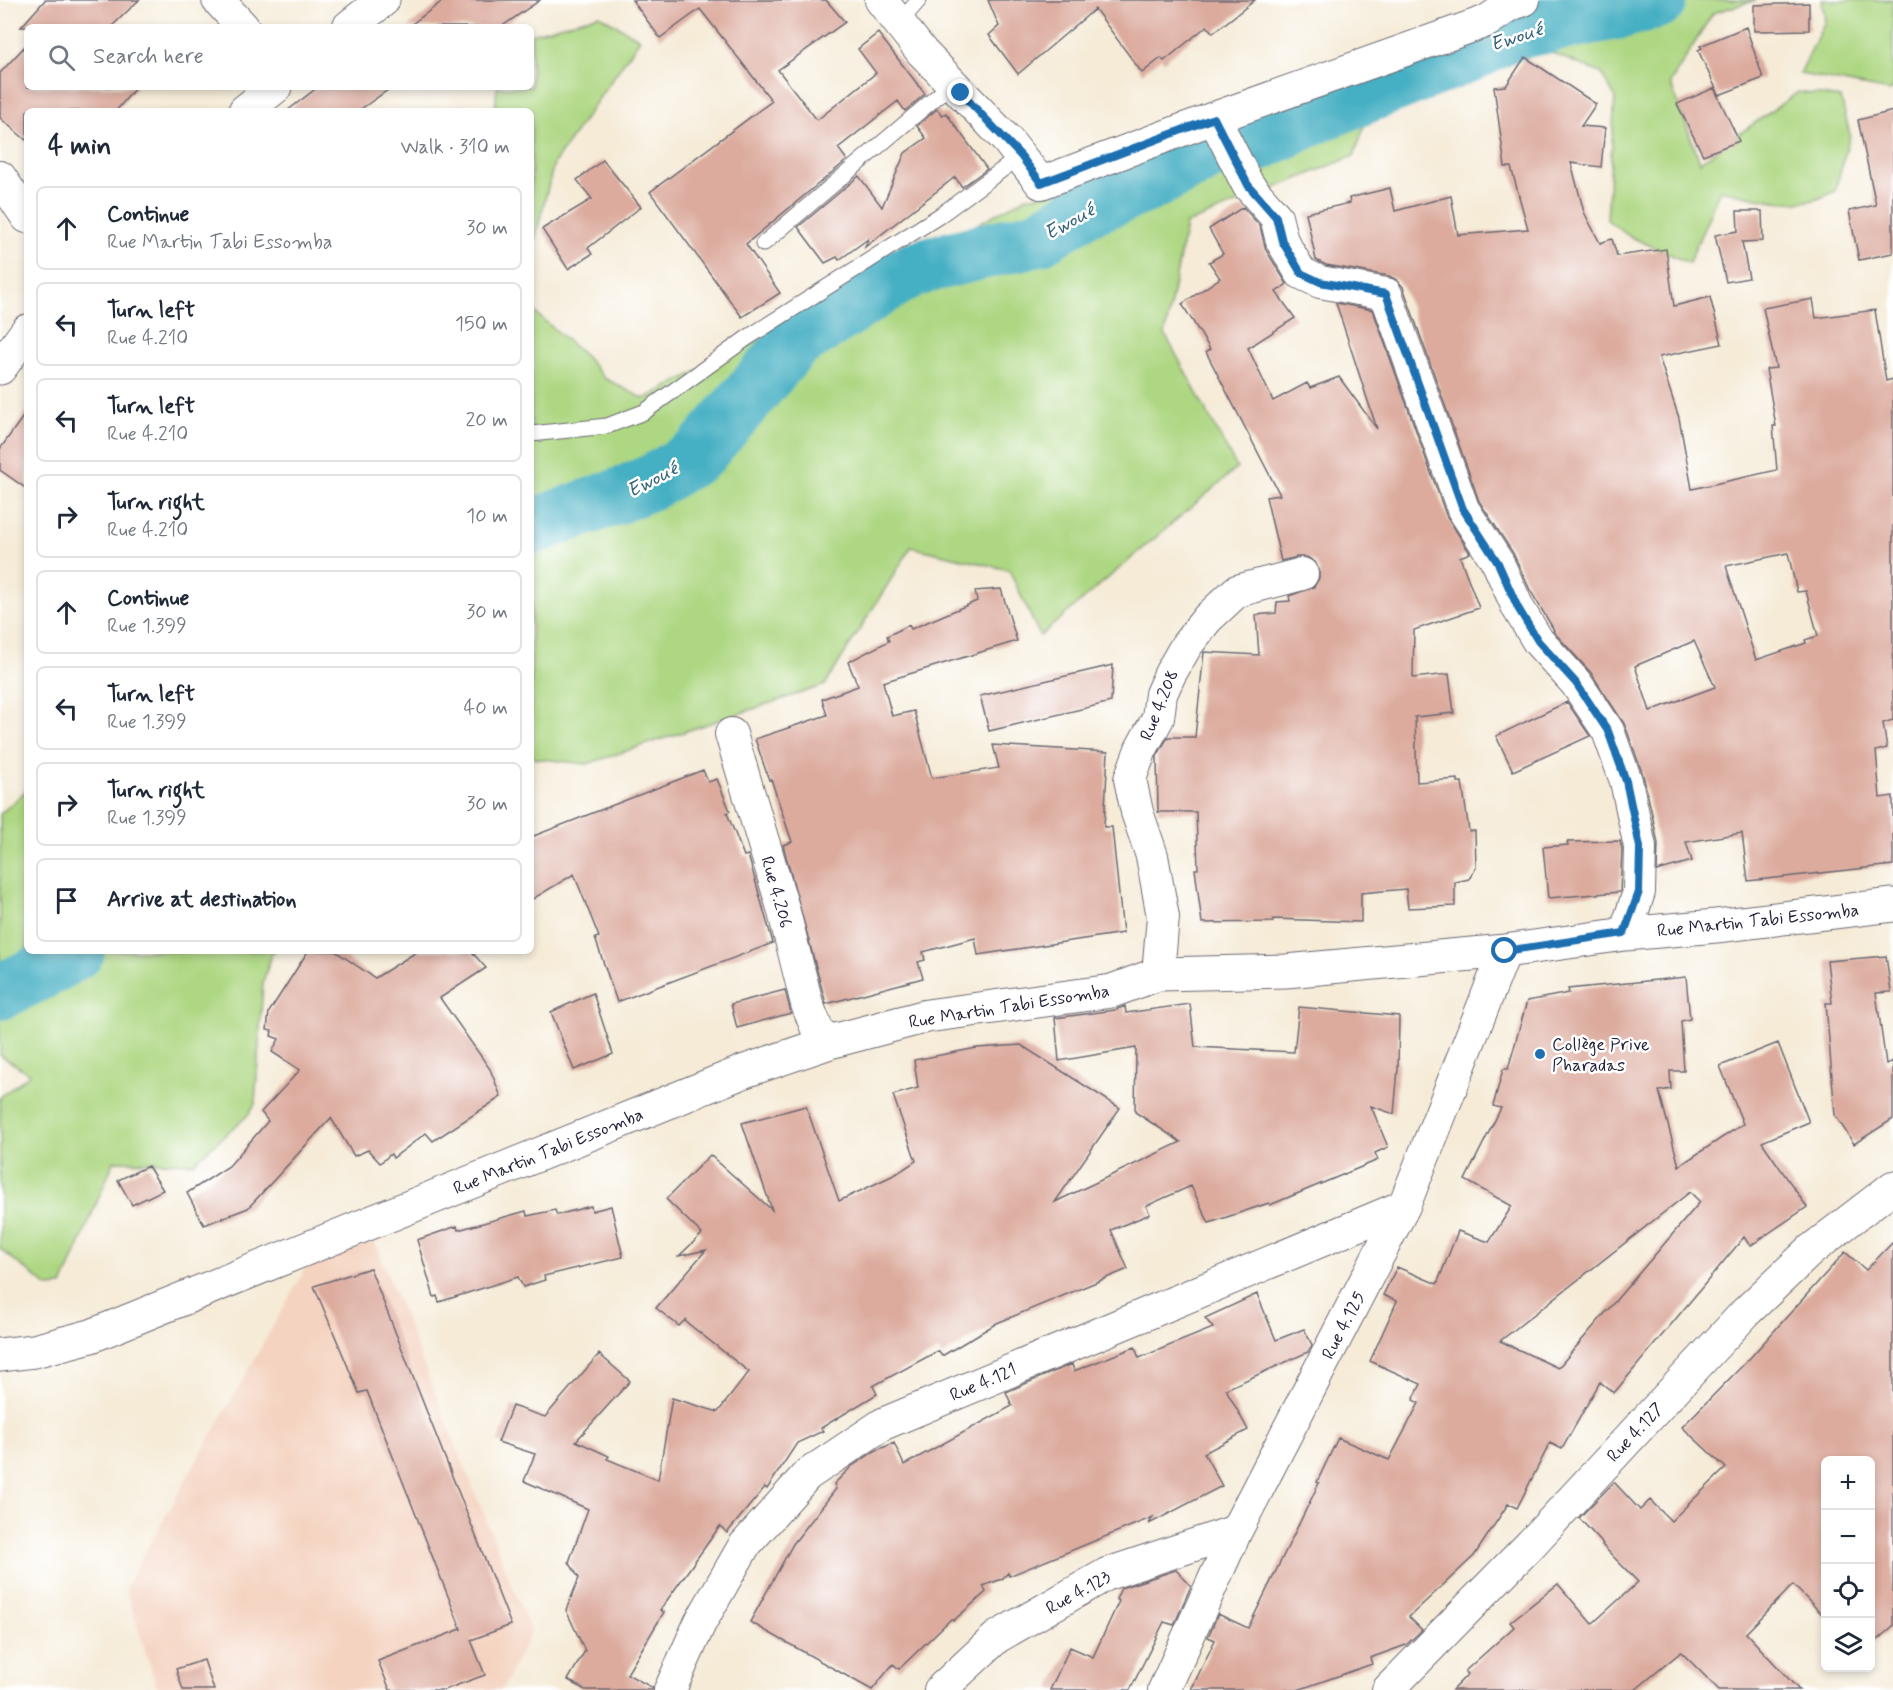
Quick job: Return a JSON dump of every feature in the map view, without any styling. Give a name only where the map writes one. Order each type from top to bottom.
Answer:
[{"type":"main road","points":[[353,24],[383,0]]},
{"type":"main road","points":[[249,108],[271,90]]},
{"type":"main road","points":[[0,368],[24,335]]},
{"type":"main road","name":"Rue Martin Tabi Essomba","points":[[0,1355],[34,1351],[91,1336],[745,1071],[833,1041],[927,1016],[1112,991],[1158,974],[1286,971],[1505,951],[1624,933],[1716,926],[1893,905]]},
{"type":"street","points":[[218,0],[240,24]]},
{"type":"street","points":[[900,7],[922,52],[1021,156],[1041,183],[1216,124],[1487,21],[1510,5],[1524,0]]},
{"type":"street","points":[[1216,124],[1248,185],[1276,217],[1282,241],[1301,273],[1320,282],[1386,294],[1463,509],[1498,563],[1518,608],[1538,641],[1576,683],[1608,731],[1626,781],[1640,847],[1639,892],[1624,933]]},
{"type":"street","points":[[0,177],[24,213]]},
{"type":"street","name":"Rue 4.208","points":[[1158,974],[1163,917],[1152,856],[1137,812],[1130,779],[1142,748],[1158,718],[1161,694],[1170,674],[1186,646],[1207,619],[1237,591],[1302,574]]},
{"type":"street","name":"Rue 4.206","points":[[730,734],[783,908],[807,1004],[819,1034],[833,1041]]},
{"type":"street","name":"Rue 4.125","points":[[1164,1690],[1236,1532],[1404,1206],[1505,951]]},
{"type":"street","name":"Rue 4.127","points":[[1388,1690],[1539,1536],[1746,1312],[1811,1250],[1893,1187]]},
{"type":"street","name":"Rue 4.121","points":[[670,1690],[700,1623],[744,1546],[807,1475],[883,1424],[1404,1206]]},
{"type":"street","name":"Rue 4.123","points":[[940,1690],[996,1637],[1107,1574],[1236,1532]]},
{"type":"lane","points":[[764,244],[953,83]]},
{"type":"lane","points":[[534,435],[607,426],[644,412],[747,338],[939,216],[1021,156]]},
{"type":"shaded area","points":[[374,1241],[531,1632],[502,1690],[158,1690],[125,1588],[307,1266]]},
{"type":"green space","points":[[1522,0],[1756,0],[1713,13],[1670,83],[1700,162],[1798,92],[1841,98],[1850,135],[1835,191],[1822,198],[1808,201],[1779,201],[1720,190],[1689,263],[1629,236],[1607,220],[1615,97],[1601,73],[1522,41],[1440,76],[1370,110],[1354,156],[1186,224],[1165,334],[1237,468],[1040,636],[1009,570],[911,547],[825,685],[587,764],[534,758],[534,312],[585,356],[604,378],[644,399],[886,274],[1027,197],[1066,190]]},
{"type":"green space","points":[[1822,0],[1893,0],[1893,88],[1890,91],[1800,74],[1825,21]]},
{"type":"green space","points":[[599,15],[640,39],[554,163],[534,244],[534,108],[495,108],[497,90],[534,90],[534,33]]},
{"type":"green space","points":[[24,793],[24,954],[272,954],[263,982],[255,1104],[247,1116],[193,1163],[114,1161],[62,1286],[48,1287],[0,1249],[0,1097],[30,1074],[0,1055],[0,814]]},
{"type":"building","points":[[45,0],[139,0],[114,24],[24,24],[24,27],[21,27]]},
{"type":"building","points":[[444,0],[540,0],[505,24],[412,24]]},
{"type":"building","points":[[632,0],[826,0],[845,22],[778,70],[817,120],[876,73],[858,49],[878,33],[925,94],[905,111],[898,101],[838,148],[847,160],[746,244],[780,293],[742,317],[650,192],[772,101],[700,9],[660,38]]},
{"type":"building","points":[[988,0],[1255,0],[1213,33],[1207,26],[1164,61],[1161,58],[1142,73],[1095,9],[1018,74],[989,35],[999,26]]},
{"type":"building","points":[[1809,3],[1809,30],[1754,31],[1754,5]]},
{"type":"building","points":[[1746,27],[1763,78],[1719,95],[1698,50],[1702,48],[1700,46]]},
{"type":"building","points":[[24,47],[24,90],[134,90],[118,108],[24,108],[24,138],[0,118],[0,73]]},
{"type":"building","points":[[1525,57],[1596,104],[1581,126],[1605,128],[1601,167],[1571,163],[1584,212],[1600,243],[1612,239],[1617,256],[1666,249],[1674,306],[1710,297],[1722,344],[1659,357],[1679,418],[1692,489],[1777,470],[1773,426],[1776,426],[1766,369],[1776,368],[1763,308],[1813,299],[1816,318],[1875,310],[1886,381],[1893,379],[1893,720],[1883,723],[1887,748],[1876,751],[1880,798],[1893,796],[1893,865],[1748,881],[1742,833],[1686,842],[1692,861],[1657,871],[1658,844],[1652,814],[1643,775],[1625,725],[1591,673],[1553,631],[1513,553],[1479,501],[1403,287],[1389,276],[1326,265],[1316,260],[1306,213],[1350,203],[1349,198],[1390,188],[1395,211],[1451,196],[1458,235],[1528,229],[1511,167],[1505,167],[1494,87],[1506,86]],"holes":[[[1788,553],[1797,592],[1806,591],[1818,636],[1805,640],[1806,643],[1756,660],[1726,566]],[[1694,641],[1715,687],[1650,711],[1635,666]]]},
{"type":"building","points":[[1714,88],[1739,141],[1703,155],[1677,104]]},
{"type":"building","points":[[314,90],[388,90],[362,108],[291,108]]},
{"type":"building","points":[[937,109],[942,115],[946,113],[987,169],[962,187],[955,177],[865,247],[868,239],[839,260],[837,257],[825,263],[798,227],[859,176],[882,207],[905,153],[926,138],[917,126]]},
{"type":"building","points":[[1893,111],[1893,253],[1859,260],[1849,211],[1876,205],[1858,120]]},
{"type":"building","points":[[603,160],[641,207],[588,248],[592,254],[568,269],[542,229],[592,199],[577,180]]},
{"type":"building","points":[[1243,207],[1260,226],[1266,250],[1287,284],[1276,292],[1295,318],[1248,348],[1273,401],[1307,383],[1310,388],[1339,377],[1377,429],[1336,303],[1373,310],[1446,515],[1470,553],[1460,557],[1479,608],[1414,630],[1413,678],[1449,674],[1454,713],[1415,717],[1417,782],[1458,779],[1458,782],[1462,782],[1469,831],[1475,831],[1476,868],[1469,879],[1455,882],[1455,906],[1408,908],[1406,889],[1361,893],[1361,922],[1273,919],[1273,922],[1202,923],[1195,869],[1198,869],[1196,812],[1158,812],[1157,756],[1168,737],[1195,737],[1204,652],[1259,655],[1256,615],[1276,613],[1277,602],[1290,601],[1289,596],[1314,587],[1319,578],[1319,570],[1315,562],[1307,557],[1281,561],[1266,497],[1280,495],[1206,352],[1210,349],[1182,304],[1220,278],[1209,262],[1223,254],[1209,229]]},
{"type":"building","points":[[1737,211],[1762,211],[1763,241],[1742,242],[1749,278],[1726,282],[1715,235],[1738,231]]},
{"type":"building","points":[[24,415],[24,487],[0,470],[0,449]]},
{"type":"building","points":[[1001,589],[1017,641],[883,682],[892,716],[914,711],[932,778],[999,768],[993,745],[1108,752],[1104,827],[1112,827],[1123,933],[978,955],[975,938],[923,952],[925,960],[918,962],[923,978],[826,1004],[783,845],[792,842],[755,739],[827,715],[822,699],[858,686],[848,662],[889,641],[887,636],[909,625],[911,629],[977,601],[975,591]]},
{"type":"building","points":[[1113,665],[1111,702],[989,731],[980,696]]},
{"type":"building","points":[[1567,702],[1590,736],[1513,771],[1496,736]]},
{"type":"building","points":[[703,770],[708,782],[717,779],[730,811],[727,813],[744,856],[748,855],[773,943],[617,1002],[595,938],[599,937],[574,874],[534,898],[534,836]]},
{"type":"building","points":[[1620,841],[1622,849],[1620,892],[1548,898],[1543,847],[1568,845],[1567,842]]},
{"type":"building","points":[[306,954],[339,954],[375,978],[413,954],[474,954],[486,968],[440,998],[490,1069],[501,1097],[433,1141],[426,1133],[393,1158],[391,1154],[380,1163],[368,1150],[354,1156],[331,1118],[248,1208],[204,1225],[187,1193],[229,1166],[268,1121],[261,1112],[300,1070],[272,1052],[279,1039],[271,1036],[272,1031],[267,1030],[269,1012]]},
{"type":"building","points":[[1886,956],[1891,992],[1876,993],[1886,1064],[1893,1061],[1893,1119],[1854,1144],[1835,1115],[1826,1003],[1832,1003],[1827,961]]},
{"type":"building","points":[[1686,977],[1690,1019],[1681,1021],[1684,1071],[1670,1071],[1671,1089],[1659,1091],[1679,1166],[1743,1124],[1720,1066],[1778,1043],[1809,1122],[1762,1142],[1807,1207],[1750,1246],[1744,1237],[1614,1393],[1600,1382],[1562,1449],[1550,1443],[1517,1508],[1508,1504],[1474,1556],[1409,1617],[1422,1630],[1406,1645],[1370,1658],[1372,1664],[1298,1690],[1191,1690],[1215,1640],[1208,1637],[1218,1614],[1248,1628],[1319,1483],[1317,1482],[1338,1438],[1389,1460],[1419,1403],[1413,1400],[1421,1384],[1370,1361],[1397,1301],[1383,1295],[1397,1267],[1437,1284],[1458,1231],[1489,1242],[1512,1206],[1465,1180],[1501,1108],[1493,1106],[1503,1069],[1508,1069],[1527,1001],[1569,993],[1568,989]],"holes":[[[1690,1192],[1700,1202],[1558,1368],[1500,1341]]]},
{"type":"building","points":[[785,990],[791,1013],[737,1028],[731,1004]]},
{"type":"building","points":[[593,993],[613,1054],[574,1070],[551,1012]]},
{"type":"building","points":[[1190,1004],[1195,1047],[1294,1052],[1299,1007],[1399,1016],[1394,1114],[1371,1106],[1388,1147],[1375,1153],[1378,1160],[1270,1205],[1269,1203],[1209,1223],[1191,1186],[1146,1206],[1150,1214],[1111,1230],[1128,1269],[997,1323],[942,1356],[938,1351],[873,1386],[877,1394],[821,1428],[823,1431],[797,1443],[767,1489],[765,1487],[727,1533],[720,1526],[660,1610],[664,1612],[627,1674],[653,1688],[652,1690],[585,1690],[568,1680],[585,1651],[566,1610],[579,1578],[569,1562],[588,1509],[524,1481],[535,1454],[498,1442],[512,1406],[545,1417],[599,1354],[630,1381],[576,1441],[609,1456],[607,1459],[658,1480],[672,1398],[718,1412],[749,1372],[685,1321],[686,1319],[679,1326],[656,1308],[706,1250],[679,1256],[702,1234],[666,1199],[710,1155],[772,1210],[742,1123],[806,1106],[839,1201],[896,1174],[916,1161],[893,1095],[918,1088],[914,1060],[977,1048],[1021,1045],[1120,1108],[1055,1202],[1181,1142],[1135,1112],[1136,1048],[1059,1061],[1055,1018],[1115,1010],[1125,1006],[1126,1013]]},
{"type":"building","points":[[148,1166],[163,1190],[132,1205],[118,1180]]},
{"type":"building","points":[[591,1206],[592,1211],[611,1206],[623,1257],[544,1276],[545,1280],[523,1287],[518,1277],[439,1302],[437,1296],[434,1297],[417,1240],[457,1226],[458,1230],[526,1211],[527,1216],[555,1210],[557,1215]]},
{"type":"building","points":[[1893,1242],[1893,1626],[1875,1642],[1875,1456],[1821,1456],[1821,1613],[1793,1585],[1746,1633],[1799,1690],[1719,1690],[1681,1652],[1635,1690],[1452,1690],[1468,1674],[1465,1671],[1514,1627],[1510,1622],[1558,1584],[1592,1624],[1638,1582],[1579,1518],[1614,1482],[1640,1510],[1650,1500],[1671,1521],[1726,1468],[1682,1427],[1749,1359],[1845,1252],[1866,1270]]},
{"type":"building","points":[[370,1268],[511,1625],[471,1640],[485,1675],[444,1690],[390,1690],[378,1661],[461,1629],[367,1391],[359,1393],[314,1286]]},
{"type":"building","points":[[1257,1294],[1276,1340],[1304,1329],[1312,1345],[1308,1352],[1226,1389],[1248,1430],[1204,1453],[1222,1486],[1149,1524],[1153,1517],[1009,1576],[1008,1573],[1002,1579],[983,1586],[986,1592],[953,1621],[951,1619],[899,1669],[893,1664],[872,1690],[750,1622],[793,1544],[836,1489],[834,1484],[851,1467],[875,1451],[894,1443],[904,1465],[1012,1406],[1006,1392],[1072,1364],[1074,1371],[1135,1347],[1139,1358],[1213,1328],[1205,1318]]},
{"type":"building","points":[[1176,1570],[1191,1586],[1174,1625],[1164,1622],[1130,1690],[1050,1690],[1070,1647],[1093,1657],[1119,1601],[1116,1599],[1121,1588]]},
{"type":"building","points":[[204,1660],[214,1690],[183,1690],[176,1669]]},
{"type":"waterway","name":"Ewoué","points":[[534,526],[654,481],[698,455],[794,343],[903,274],[927,265],[1039,238],[1086,209],[1147,185],[1220,147],[1257,144],[1325,112],[1471,54],[1514,32],[1621,11],[1659,0]]},
{"type":"waterway","name":"Ewoué","points":[[0,992],[72,954]]},
{"type":"place","name":"Collège Prive Pharadas","points":[[1540,1054]]},
{"type":"route","points":[[961,93],[1007,140],[1041,183],[1214,118],[1248,185],[1276,217],[1282,241],[1301,273],[1320,282],[1386,294],[1463,509],[1498,563],[1518,608],[1538,641],[1576,683],[1608,731],[1626,781],[1640,847],[1639,892],[1624,933],[1505,951]]}]
